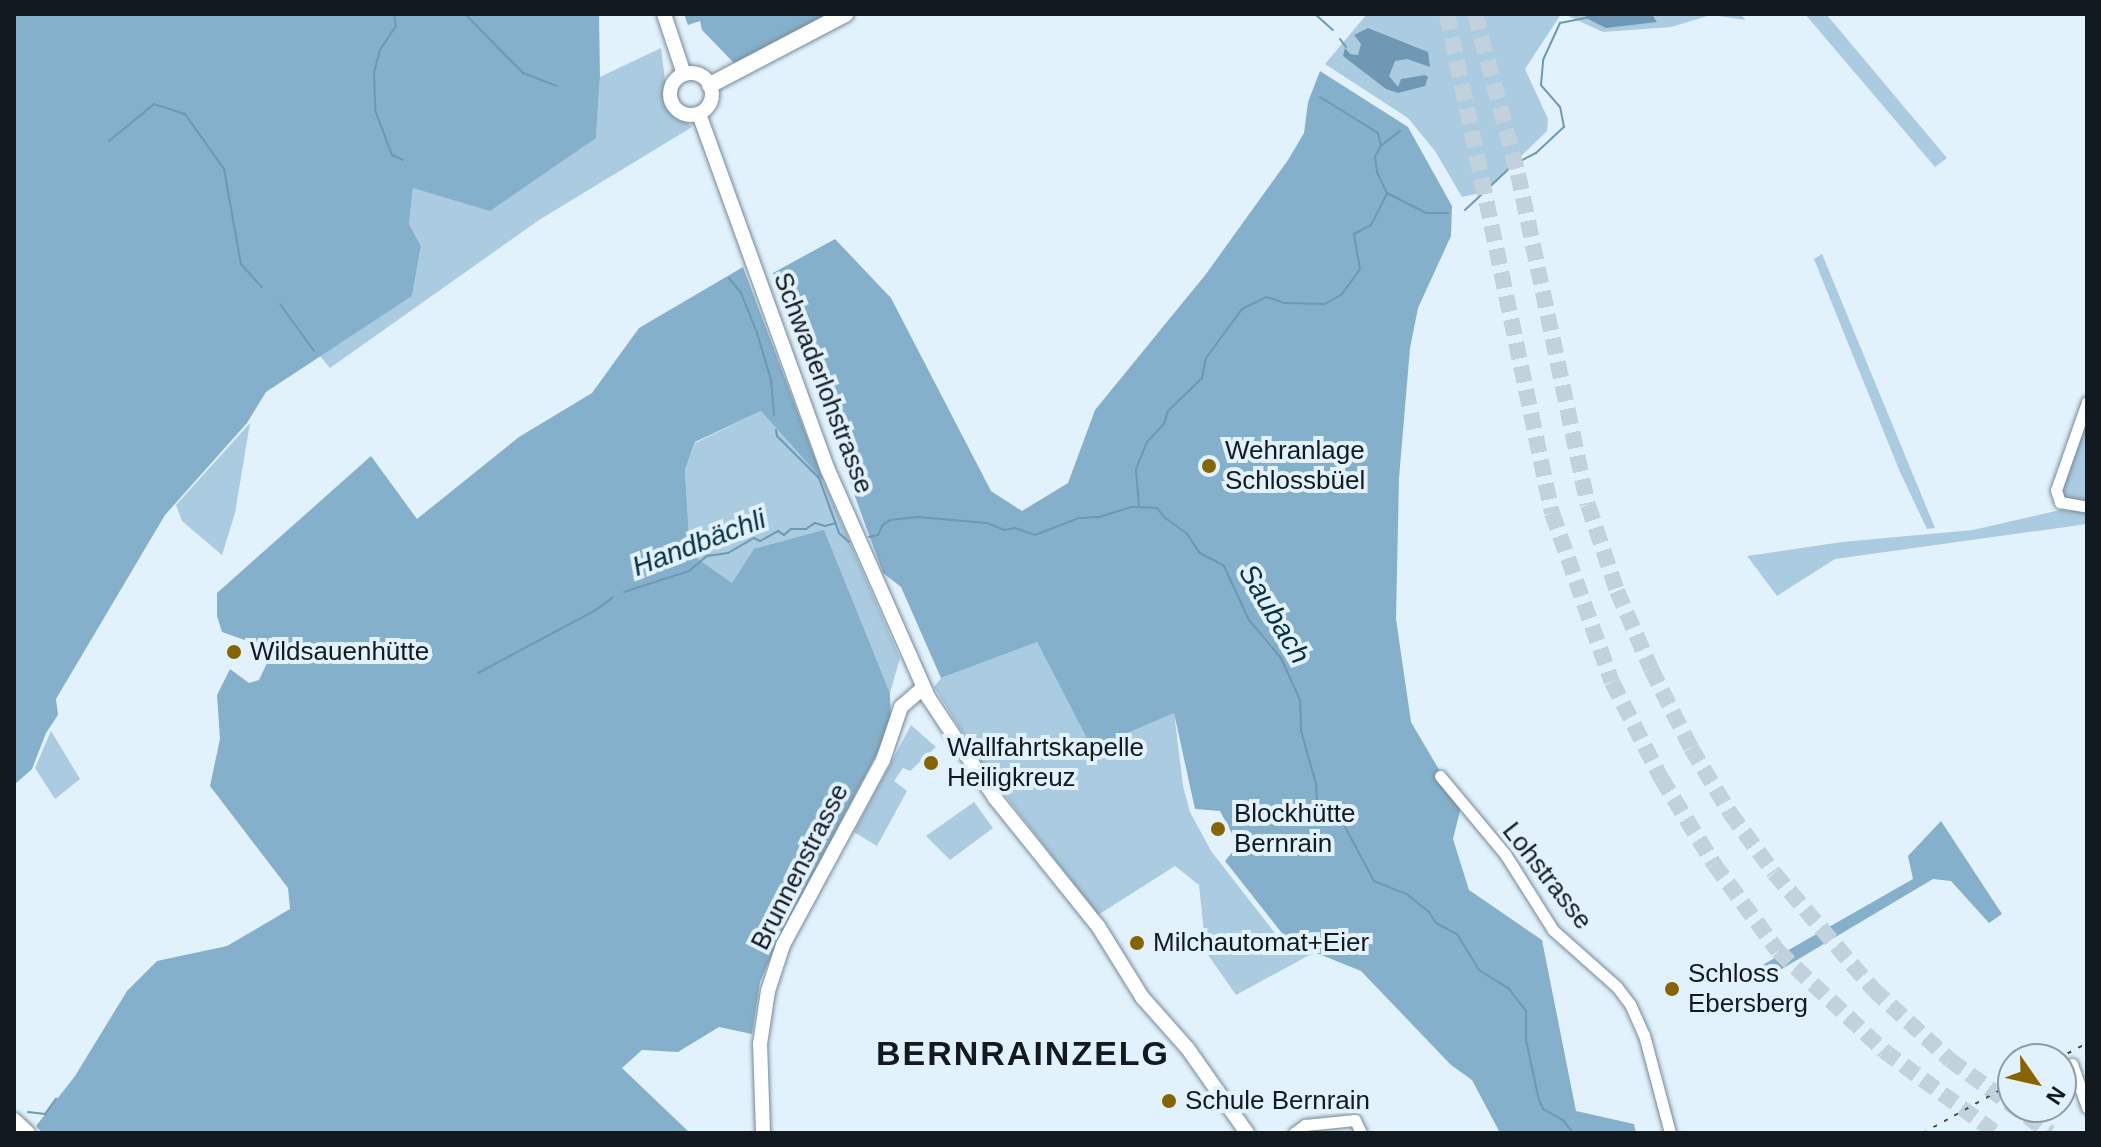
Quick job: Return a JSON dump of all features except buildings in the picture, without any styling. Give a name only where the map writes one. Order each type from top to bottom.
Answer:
[{"type":"highway","points":[[710,85],[845,14]]},
{"type":"main road","points":[[664,14],[684,74]]},
{"type":"main road","points":[[684,74],[702,76],[710,85],[712,98],[699,114],[687,115],[673,105],[673,84],[684,74]]},
{"type":"main road","name":"Schwaderlohstrasse","points":[[699,114],[828,470],[925,693],[995,798],[1098,926],[1142,997],[1188,1049],[1247,1133]]},
{"type":"main road","name":"Brunnenstrasse","points":[[763,1133],[760,1044],[774,971],[803,905],[883,760],[904,702],[925,693]]},
{"type":"main road","points":[[14,1120],[28,1133]]},
{"type":"street","points":[[2087,402],[2057,480],[2060,502],[2087,507]]},
{"type":"street","name":"Lohstrasse","points":[[1440,776],[1505,854],[1553,930],[1617,987],[1630,1004],[1644,1035],[1670,1133]]},
{"type":"street","points":[[2077,1078],[2087,1107]]},
{"type":"street","points":[[1294,1133],[1305,1125],[1355,1120],[1361,1133]]},
{"type":"shaded area","points":[[14,14],[599,14],[600,77],[596,138],[490,211],[413,188],[409,224],[421,246],[412,296],[266,392],[247,423],[165,515],[56,699],[58,715],[46,733],[32,769],[14,785]]},
{"type":"shaded area","points":[[684,14],[827,14],[734,63],[702,30],[700,21],[688,25]]},
{"type":"shaded area","points":[[1367,14],[1561,14],[1525,69],[1548,119],[1547,131],[1484,192],[1462,197],[1435,151],[1408,118],[1325,64]]},
{"type":"shaded area","points":[[1564,14],[1657,22],[1652,14],[1740,14],[1746,20],[1711,15],[1671,27],[1603,32]]},
{"type":"shaded area","points":[[1585,14],[1652,14],[1657,22],[1606,28],[1586,18]]},
{"type":"shaded area","points":[[1805,14],[1826,14],[1947,158],[1935,167]]},
{"type":"shaded area","points":[[1368,28],[1428,52],[1430,67],[1407,59],[1395,61],[1389,76],[1398,87],[1401,79],[1425,75],[1428,77],[1425,86],[1398,93],[1386,89],[1343,56],[1345,48],[1350,54],[1358,55],[1361,44],[1354,35]]},
{"type":"shaded area","points":[[661,48],[668,104],[692,127],[539,220],[330,368],[320,356],[412,296],[421,246],[409,224],[413,188],[596,138],[600,77]]},
{"type":"shaded area","points":[[1320,71],[1408,127],[1452,206],[1451,236],[1418,308],[1410,348],[1399,478],[1396,619],[1411,722],[1461,807],[1453,839],[1469,890],[1542,940],[1576,1111],[1634,1124],[1636,1133],[1500,1133],[1472,1080],[1451,1065],[1361,971],[1289,942],[1225,861],[1238,845],[1220,811],[1195,809],[1174,713],[1092,748],[1037,642],[941,678],[901,587],[883,573],[773,273],[835,239],[891,298],[991,491],[1022,511],[1068,483],[1095,410],[1206,274],[1288,160],[1304,133],[1308,102]]},
{"type":"shaded area","points":[[1822,254],[1935,528],[1927,529],[1900,472],[1814,259]]},
{"type":"shaded area","points":[[743,267],[824,482],[761,411],[695,442],[685,470],[690,553],[732,583],[754,549],[824,530],[890,693],[891,727],[777,942],[760,982],[752,1034],[719,1027],[678,1052],[642,1050],[622,1068],[690,1133],[42,1133],[36,1126],[75,1076],[127,991],[157,961],[227,946],[290,909],[288,888],[210,786],[220,739],[217,695],[230,669],[249,683],[259,680],[273,650],[222,632],[217,616],[217,593],[371,456],[417,519],[519,437],[592,393],[639,328]]},
{"type":"shaded area","points":[[761,411],[824,482],[900,658],[890,693],[824,531],[732,583],[690,553],[685,470],[695,443]]},
{"type":"shaded area","points":[[2087,413],[2087,503],[2070,505],[2059,494]]},
{"type":"shaded area","points":[[250,423],[235,513],[222,555],[182,521],[176,505]]},
{"type":"shaded area","points":[[2060,510],[2087,512],[2087,524],[1835,559],[1777,596],[1747,556],[1842,542],[1973,530]]},
{"type":"shaded area","points":[[1037,642],[1092,747],[1174,712],[1183,786],[1190,812],[1211,851],[1289,951],[1313,953],[1236,995],[1206,952],[1199,885],[1175,866],[1098,915],[988,773],[934,687],[941,678]]},
{"type":"shaded area","points":[[911,725],[936,747],[910,771],[903,768],[894,781],[907,791],[877,846],[854,832]]},
{"type":"shaded area","points":[[51,731],[80,779],[55,799],[35,768]]},
{"type":"shaded area","points":[[974,802],[993,828],[950,860],[926,836]]},
{"type":"shaded area","points":[[1941,821],[2002,914],[1989,923],[1951,881],[1933,879],[1755,985],[1750,972],[1913,879],[1908,856]]},
{"type":"waterway","points":[[394,14],[396,26],[380,50],[374,72],[375,110],[392,155],[403,160]]},
{"type":"waterway","points":[[465,14],[523,73],[557,86]]},
{"type":"waterway","name":"Saubach","points":[[1315,14],[1333,30]]},
{"type":"waterway","points":[[1465,210],[1513,165],[1536,153],[1564,127],[1560,107],[1541,85],[1543,60],[1560,23],[1586,18]]},
{"type":"waterway","points":[[1340,39],[1346,47]]},
{"type":"waterway","name":"Saubach","points":[[1320,97],[1378,133],[1381,145],[1375,157],[1377,172],[1387,193]]},
{"type":"waterway","points":[[109,141],[154,104],[185,114],[224,169],[241,264],[262,287]]},
{"type":"waterway","points":[[1382,145],[1400,131]]},
{"type":"waterway","name":"Saubach","points":[[1139,505],[1136,469],[1147,442],[1164,424],[1168,411],[1202,378],[1206,358],[1242,309],[1267,297],[1284,303],[1325,304],[1342,294],[1360,269],[1354,234],[1371,225],[1387,193],[1426,213],[1448,213]]},
{"type":"waterway","points":[[729,278],[741,293],[757,333],[771,380],[774,415]]},
{"type":"waterway","points":[[280,304],[314,351]]},
{"type":"waterway","points":[[776,430],[777,436],[819,478],[839,533],[849,542]]},
{"type":"waterway","name":"Saubach","points":[[869,537],[878,535],[882,526],[890,520],[918,517],[987,523],[1004,530],[1015,528],[1035,535],[1079,518],[1099,517],[1131,507],[1157,508],[1187,534],[1200,553],[1224,566],[1249,620],[1281,658],[1300,700],[1301,731],[1316,784],[1317,801],[1326,813],[1343,823],[1374,881],[1408,895],[1429,912],[1436,923],[1457,934],[1479,970],[1509,989],[1526,1011],[1526,1040],[1539,1100],[1543,1109],[1563,1120],[1573,1133]]},
{"type":"waterway","name":"Handbächli","points":[[624,592],[689,571],[707,556],[728,553],[754,538],[760,541],[778,531],[784,535],[791,529],[806,529],[815,523],[825,526],[836,523]]},
{"type":"waterway","name":"Handbächli","points":[[478,673],[596,610],[613,597]]},
{"type":"waterway","points":[[28,1112],[45,1114],[56,1099]]},
{"type":"tunnel","points":[[1447,14],[1552,513],[1612,682],[1661,778],[1714,864],[1778,951],[1884,1051],[1996,1133]]},
{"type":"tunnel","points":[[1475,14],[1518,174],[1588,505],[1617,591],[1651,669],[1691,748],[1730,813],[1774,873],[1873,989],[1950,1060],[2050,1133]]},
{"type":"railway","points":[[2077,1048],[2087,1043]]},
{"type":"railway","points":[[1923,1133],[1997,1092]]},
{"type":"place","name":"Wehranlage Schlossbüel","points":[[1209,466]]},
{"type":"place","name":"Wildsauenhütte","points":[[234,652]]},
{"type":"place","name":"Wallfahrtskapelle Heiligkreuz","points":[[931,763]]},
{"type":"place","name":"Blockhütte Bernrain","points":[[1218,829]]},
{"type":"place","name":"Milchautomat+Eier","points":[[1137,943]]},
{"type":"place","name":"Schloss Ebersberg","points":[[1672,989]]},
{"type":"place","name":"Schule Bernrain","points":[[1169,1101]]},
{"type":"district","name":"BERNRAINZELG","points":[[1023,1054]]}]
